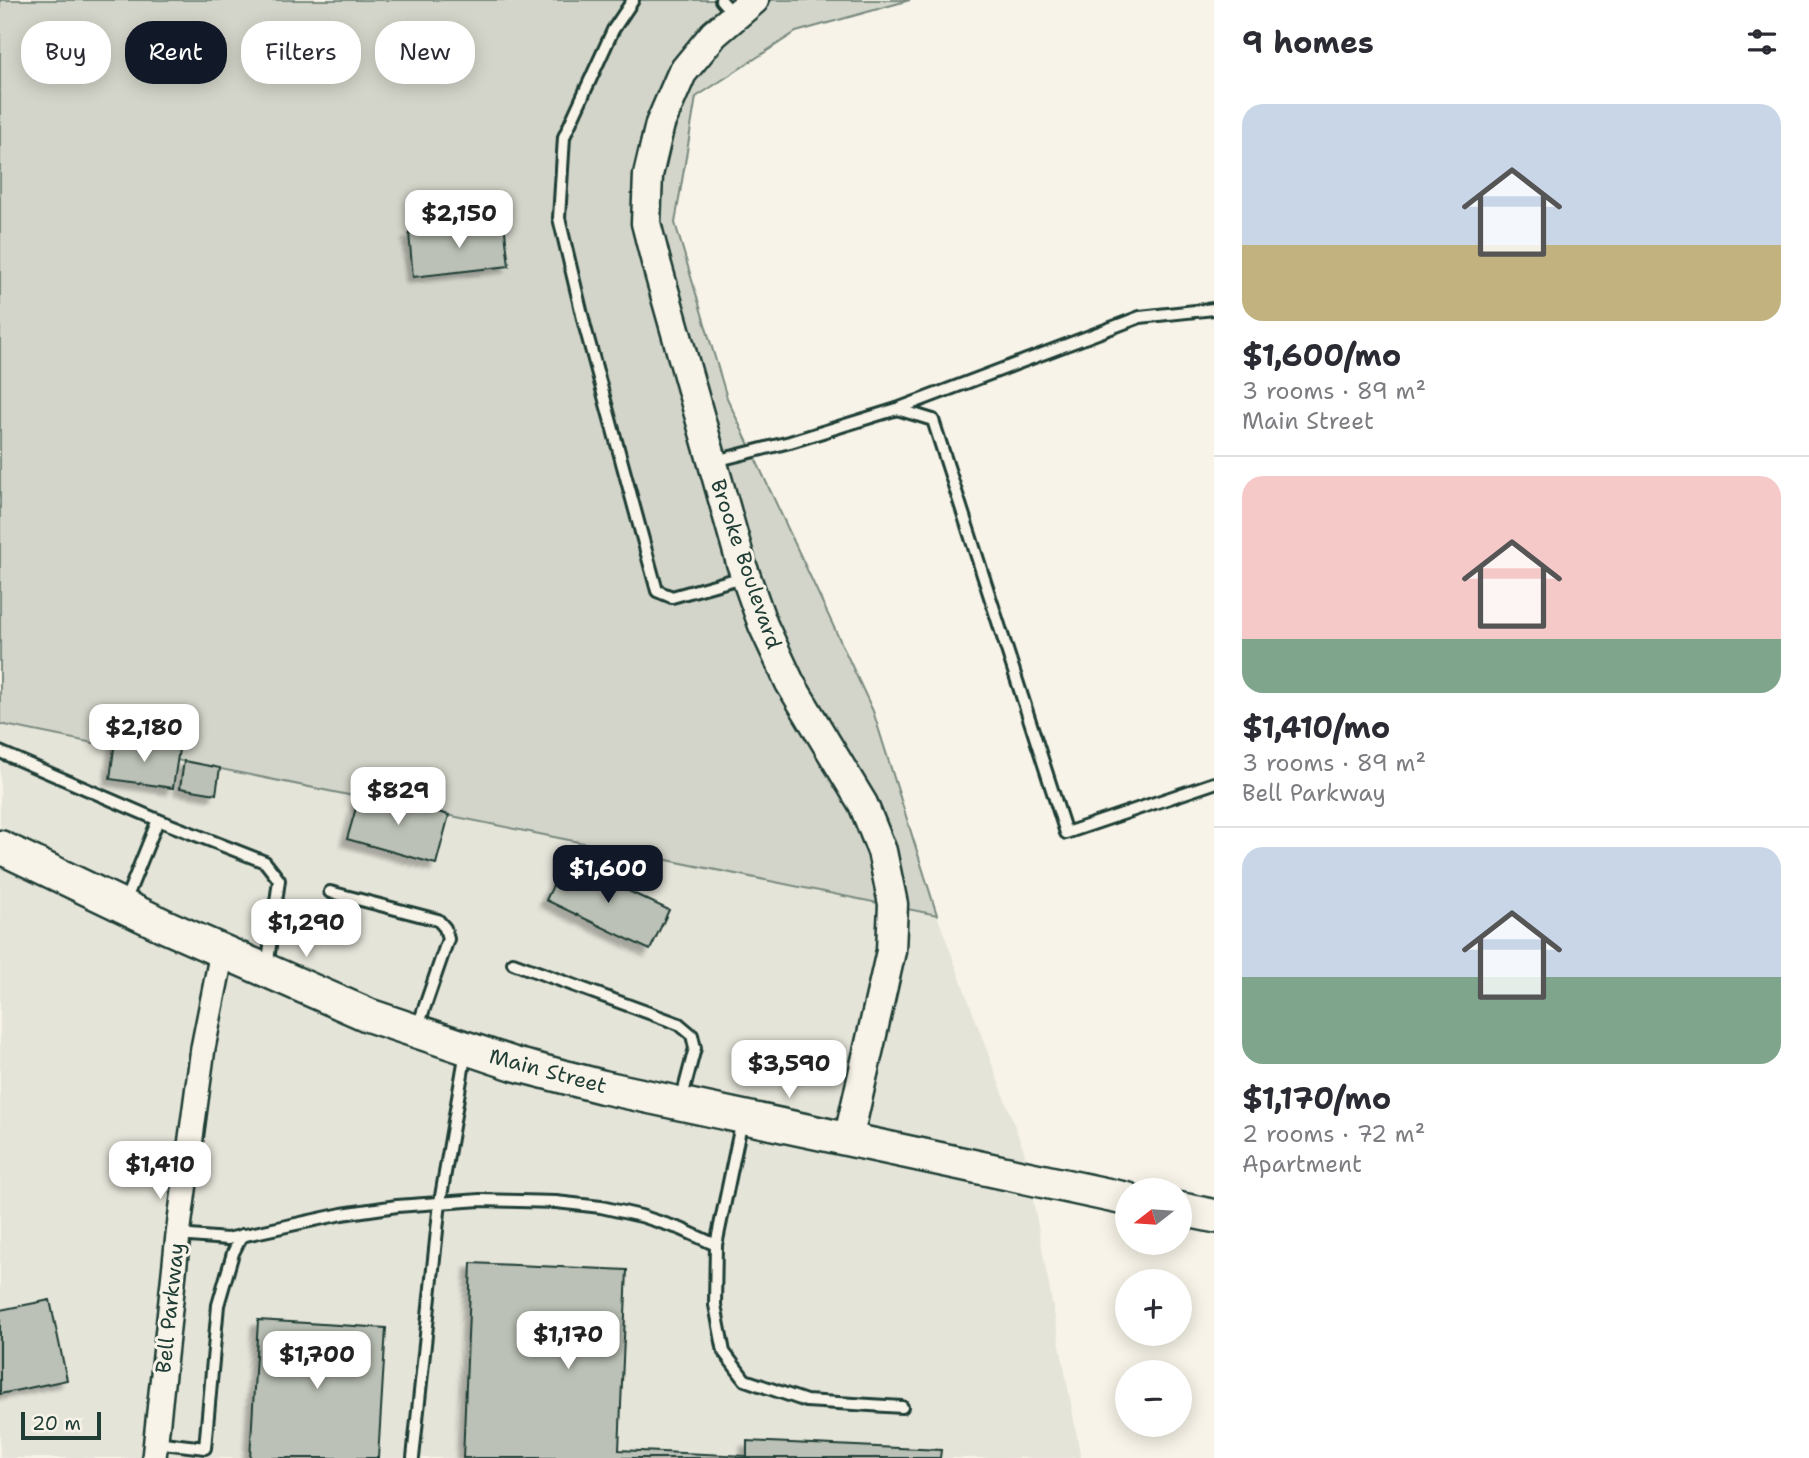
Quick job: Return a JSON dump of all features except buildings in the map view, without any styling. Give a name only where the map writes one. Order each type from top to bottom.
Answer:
[{"type":"main road","name":"Main Street","points":[[0,847],[222,952],[368,1015],[514,1064],[680,1104],[1115,1196]]},
{"type":"main road","points":[[1192,1211],[1214,1216]]},
{"type":"street","name":"Brooke Boulevard","points":[[736,5],[682,73],[660,124],[648,176],[646,223],[712,462],[763,625],[790,683],[863,804],[882,850],[893,904],[891,951],[848,1140]]},
{"type":"street","name":"Bell Parkway","points":[[155,1450],[178,1235],[203,1048],[222,952]]},
{"type":"lane","points":[[633,0],[613,30],[564,137],[559,218],[585,327],[657,591],[672,597],[746,577]]},
{"type":"lane","points":[[712,462],[790,442],[897,409],[1140,317],[1214,309]]},
{"type":"lane","points":[[897,409],[933,420],[1066,833],[1214,783]]},
{"type":"lane","points":[[0,752],[158,820],[265,862],[279,880],[267,971]]},
{"type":"lane","points":[[123,906],[158,820]]},
{"type":"lane","points":[[330,892],[438,920],[445,928],[449,939],[416,1031]]},
{"type":"lane","points":[[513,962],[679,1024],[692,1035],[695,1048],[680,1104]]},
{"type":"lane","points":[[413,1458],[440,1202],[467,1049]]},
{"type":"lane","points":[[742,1117],[716,1245],[715,1305],[724,1352],[745,1380],[806,1401],[902,1407]]},
{"type":"lane","points":[[178,1235],[227,1239],[342,1214],[480,1199],[601,1207],[651,1219],[716,1245]]},
{"type":"lane","points":[[155,1450],[205,1448],[218,1305],[233,1253],[242,1235]]},
{"type":"shaded area","points":[[0,0],[910,0],[796,32],[696,97],[675,223],[727,398],[873,711],[937,915],[0,724]]},
{"type":"shaded area","points":[[0,724],[937,915],[1024,1151],[1081,1458],[0,1458]]}]
